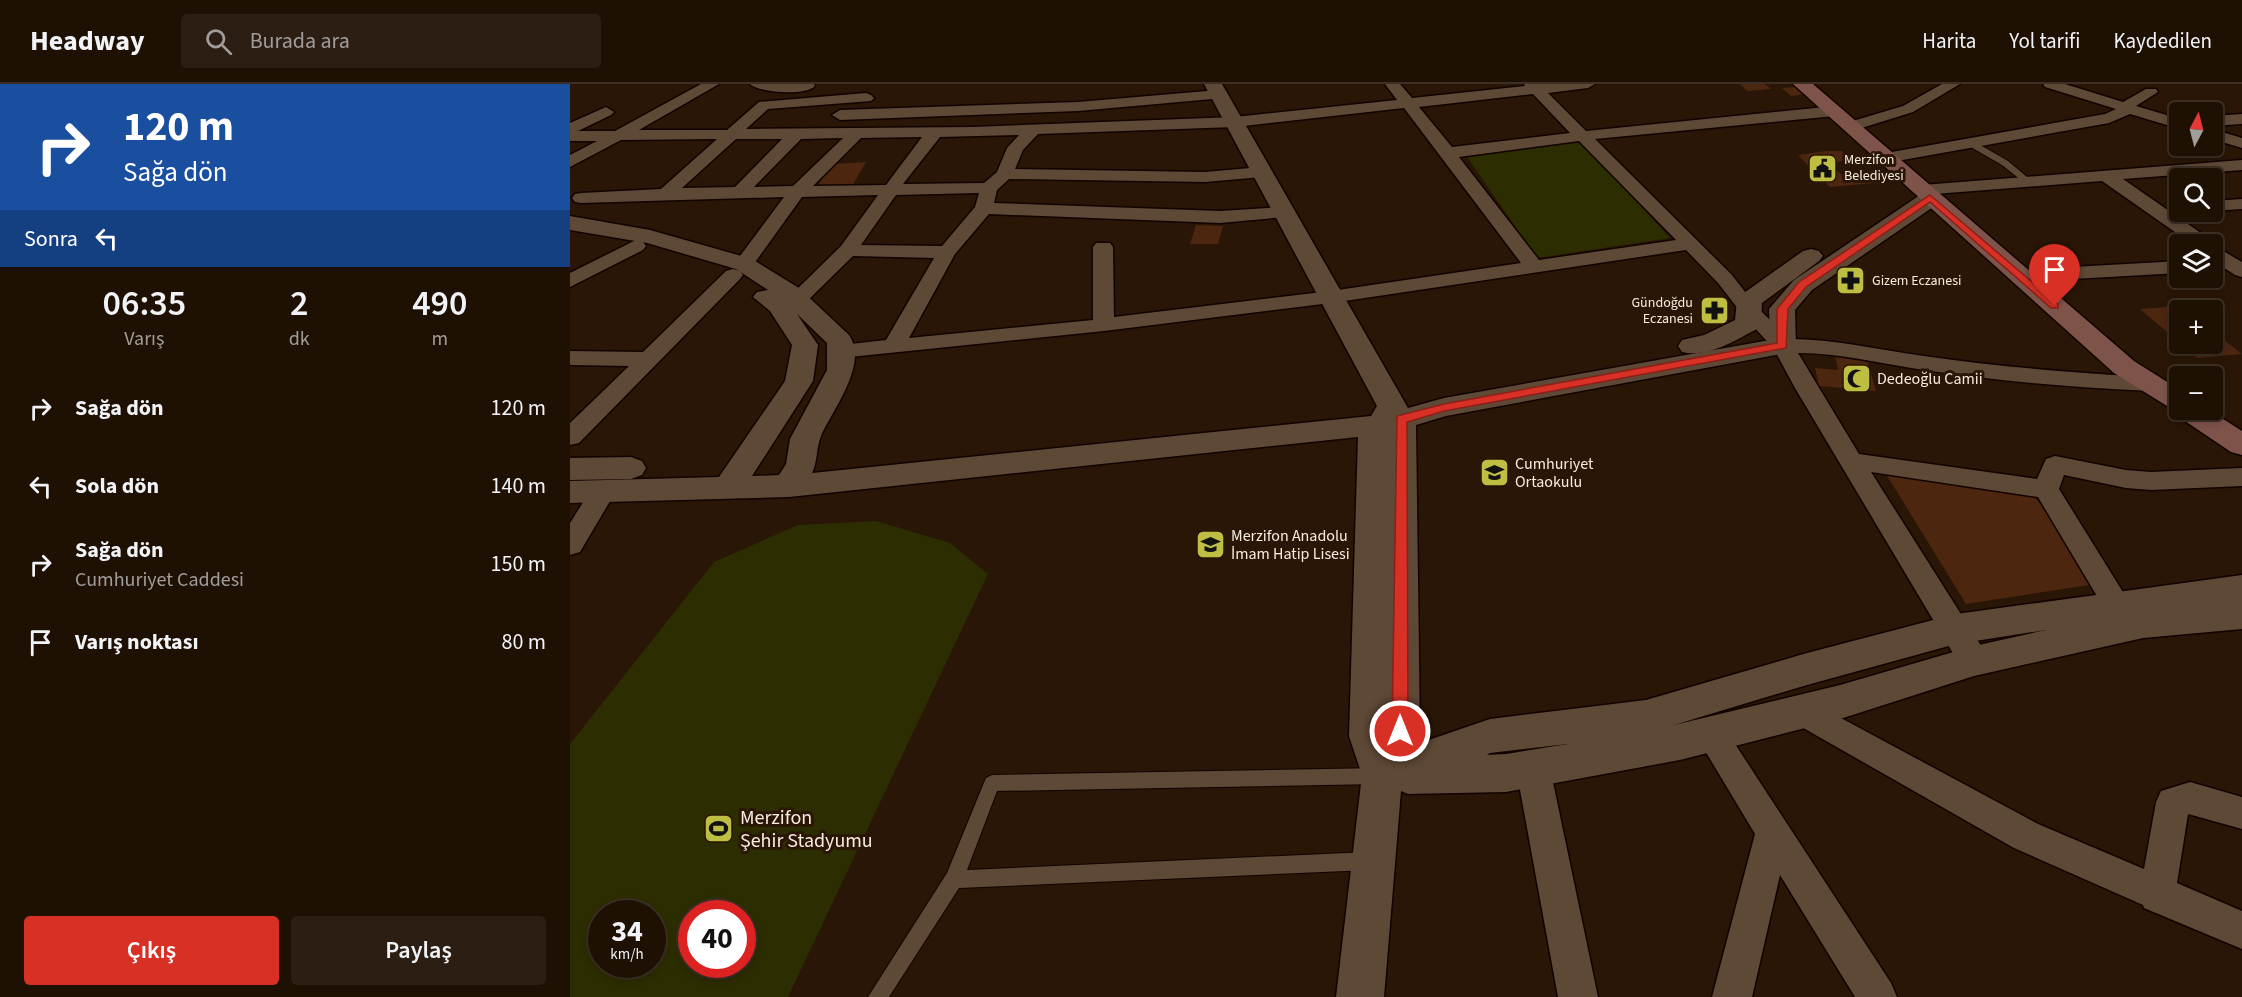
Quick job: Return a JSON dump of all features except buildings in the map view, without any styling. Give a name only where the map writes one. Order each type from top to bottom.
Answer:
[{"type":"main road","points":[[1802,84],[2124,367],[2169,396]]},
{"type":"main road","points":[[2204,420],[2242,445]]},
{"type":"street","points":[[570,162],[712,84]]},
{"type":"street","points":[[757,84],[787,88],[822,85]]},
{"type":"street","points":[[1392,84],[1448,153],[1533,266]]},
{"type":"street","points":[[570,136],[1033,130],[1235,122],[1408,104],[1533,87],[1588,84]]},
{"type":"street","points":[[1448,153],[1581,136],[1844,119],[1908,109],[1953,84]]},
{"type":"street","points":[[2050,84],[2126,108],[2169,114]]},
{"type":"street","points":[[1533,87],[1725,279],[1749,310],[1783,346],[1806,388],[1965,645]]},
{"type":"street","points":[[1887,158],[2109,118],[2124,111],[2144,88],[2169,108]]},
{"type":"street","points":[[813,116],[898,114],[1081,101],[1155,103],[1216,89],[1330,297],[1391,417],[1400,731],[1383,776],[1360,997]]},
{"type":"street","points":[[666,194],[764,105],[878,97]]},
{"type":"street","points":[[883,133],[898,114],[905,97]]},
{"type":"street","points":[[570,129],[606,112]]},
{"type":"street","points":[[2223,120],[2242,119]]},
{"type":"street","points":[[893,346],[947,252],[984,208],[989,188],[1005,174],[1015,148],[1033,130]]},
{"type":"street","points":[[797,300],[848,250],[891,189],[936,132]]},
{"type":"street","points":[[570,437],[739,269],[796,193],[856,133]]},
{"type":"street","points":[[739,193],[796,134]]},
{"type":"street","points":[[2223,137],[2242,143]]},
{"type":"street","points":[[1391,417],[1712,342],[1748,324],[1750,300],[1902,191],[1926,194],[2029,182],[2242,165]]},
{"type":"street","points":[[1005,174],[1204,177],[1262,172]]},
{"type":"street","points":[[2106,176],[2190,234]]},
{"type":"street","points":[[581,198],[666,194],[989,188]]},
{"type":"street","points":[[1783,346],[1782,309],[1803,285],[1926,194]]},
{"type":"street","points":[[2223,205],[2242,204]]},
{"type":"street","points":[[984,208],[1221,217],[1284,212]]},
{"type":"street","points":[[2155,210],[2169,209]]},
{"type":"street","points":[[570,223],[651,237],[739,269],[797,300],[840,341],[841,370],[805,439],[795,475]]},
{"type":"street","points":[[570,234],[739,269],[780,306],[805,345],[799,381],[736,477]]},
{"type":"street","points":[[840,351],[1104,325],[1330,297],[1689,244]]},
{"type":"street","points":[[570,281],[636,246]]},
{"type":"street","points":[[1103,247],[1104,325]]},
{"type":"street","points":[[848,250],[947,252]]},
{"type":"street","points":[[2020,276],[2169,268]]},
{"type":"street","points":[[570,492],[603,491],[736,477],[795,475],[1391,417],[1783,346],[1820,346],[2063,380],[2151,384]]},
{"type":"street","points":[[570,358],[647,359]]},
{"type":"street","points":[[1851,461],[2046,489]]},
{"type":"street","points":[[2046,489],[2055,465],[2126,479],[2151,481],[2242,477]]},
{"type":"street","points":[[570,469],[736,477]]},
{"type":"street","points":[[2046,489],[2117,605]]},
{"type":"street","points":[[570,545],[603,491]]},
{"type":"street","points":[[1383,776],[1506,773],[1680,742],[1802,711],[1965,645],[2117,605],[2242,588]]},
{"type":"street","points":[[1383,776],[1490,736],[1646,717],[1808,669],[1965,645],[2242,615]]},
{"type":"street","points":[[1802,711],[2025,836],[2242,930]]},
{"type":"street","points":[[1711,734],[1877,997]]},
{"type":"street","points":[[1533,768],[1578,997]]},
{"type":"street","points":[[2157,895],[2173,801],[2190,798],[2242,813]]},
{"type":"street","points":[[1732,997],[1773,831]]},
{"type":"lane","points":[[1972,144],[2005,163],[2029,182]]},
{"type":"lane","points":[[878,997],[954,879],[992,783],[1383,776]]},
{"type":"lane","points":[[954,879],[1374,860]]},
{"type":"shaded area","points":[[1581,140],[1670,238],[1537,258],[1465,154]]},
{"type":"shaded area","name":"Merzifon Şehir Stadyumu","points":[[876,521],[950,543],[988,574],[788,997],[570,997],[570,744],[714,562],[798,525]]},
{"type":"place","name":"Merzifon Belediyesi","points":[[1823,168]]},
{"type":"place","name":"Gizem Eczanesi","points":[[1851,281]]},
{"type":"place","name":"Gündoğdu Eczanesi","points":[[1714,311]]},
{"type":"place","name":"Dedeoğlu Camii","points":[[1856,379]]},
{"type":"place","name":"Cumhuriyet Ortaokulu","points":[[1494,473]]},
{"type":"place","name":"Merzifon Anadolu İmam Hatip Lisesi","points":[[1210,545]]},
{"type":"place","name":"Merzifon Şehir Stadyumu","points":[[719,829]]},
{"type":"route","points":[[1400,731],[1401,419],[1444,407],[1783,346],[1782,309],[1803,285],[1930,198],[2055,306]]}]
